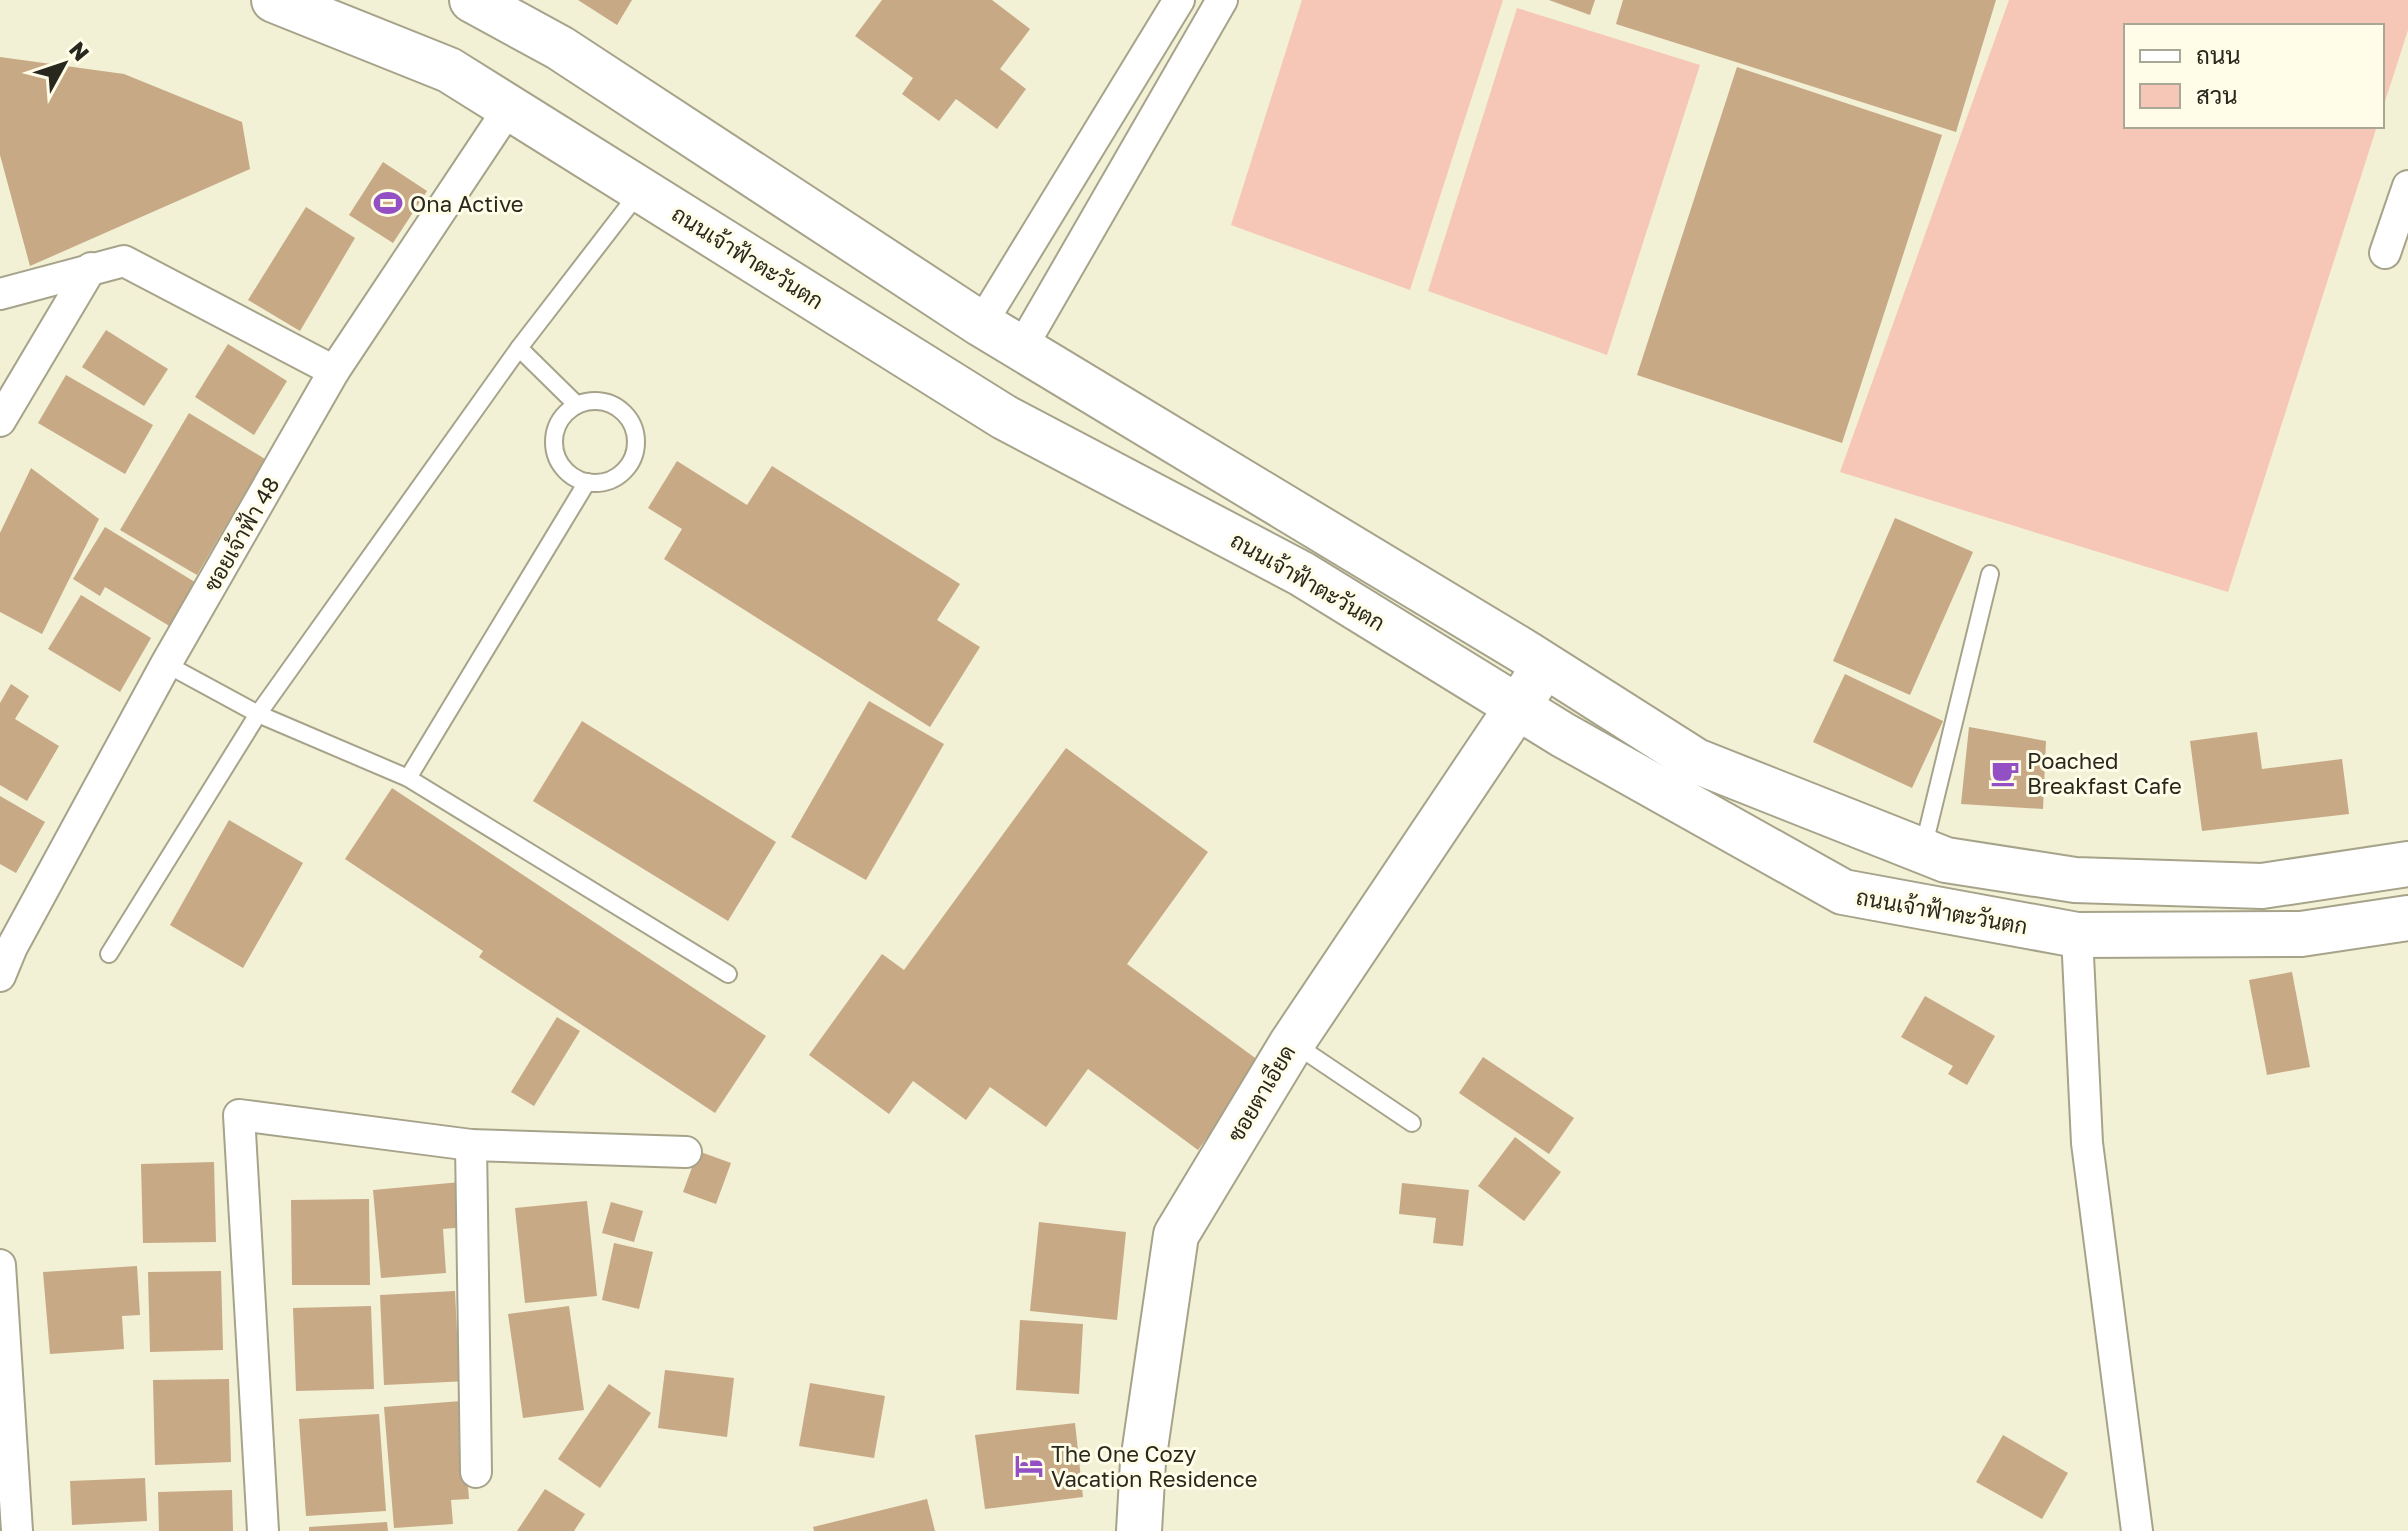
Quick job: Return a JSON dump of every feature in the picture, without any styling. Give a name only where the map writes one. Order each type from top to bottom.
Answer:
[{"type":"main road","name":"ถนนเจ้าฟ้าตะวันตก","points":[[274,0],[449,70],[1004,417],[1302,574],[1519,707],[1843,892],[2077,935],[2301,934],[2408,918]]},
{"type":"main road","points":[[482,2],[560,48],[981,324],[1544,664],[1696,761],[1946,860],[2075,880],[2262,886],[2408,864]]},
{"type":"main road","name":"ซอยตาเอียด","points":[[1139,1531],[1143,1462],[1176,1235],[1292,1043],[1519,707],[1544,664]]},
{"type":"street","points":[[981,324],[1179,0]]},
{"type":"street","points":[[1022,347],[1222,0]]},
{"type":"street","name":"ซอยเจ้าฟ้า 48","points":[[0,976],[12,947],[166,664],[334,371],[509,108]]},
{"type":"street","points":[[2385,253],[2408,186]]},
{"type":"street","points":[[0,294],[124,261],[334,371]]},
{"type":"street","points":[[0,421],[91,268]]},
{"type":"street","points":[[2077,935],[2087,1143],[2137,1531]]},
{"type":"street","points":[[263,1531],[239,1115],[471,1145],[686,1152]]},
{"type":"street","points":[[471,1145],[476,1472]]},
{"type":"street","points":[[0,1265],[17,1531]]},
{"type":"lane","points":[[109,954],[258,714],[519,348],[641,190]]},
{"type":"lane","points":[[519,348],[577,405]]},
{"type":"lane","points":[[601,401],[615,405],[632,422],[637,443],[627,469],[611,480],[587,482],[567,472],[555,451],[558,423],[577,405],[601,401]]},
{"type":"lane","points":[[408,778],[587,482]]},
{"type":"lane","points":[[1923,850],[1990,574]]},
{"type":"lane","points":[[166,664],[258,714],[408,778],[728,974]]},
{"type":"lane","points":[[1292,1043],[1412,1123]]},
{"type":"green space","points":[[1302,0],[1503,0],[1410,290],[1231,225]]},
{"type":"green space","points":[[2009,0],[2408,0],[2408,30],[2384,105],[2384,24],[2124,24],[2124,128],[2376,128],[2228,592],[1840,472]]},
{"type":"green space","points":[[1517,8],[1700,65],[1607,355],[1428,291]]},
{"type":"building","points":[[578,0],[632,0],[617,25]]},
{"type":"building","points":[[882,0],[992,0],[1030,29],[1000,69],[1026,89],[997,129],[956,99],[939,121],[902,94],[913,78],[855,36]]},
{"type":"building","points":[[1549,0],[1595,0],[1590,15]]},
{"type":"building","points":[[1623,0],[1996,0],[1956,132],[1616,24]]},
{"type":"building","points":[[0,57],[124,74],[242,122],[250,169],[30,266],[0,155]]},
{"type":"building","points":[[1737,67],[1942,135],[1842,443],[1637,375]]},
{"type":"building","name":"Ona Active","points":[[383,162],[427,191],[393,243],[349,215]]},
{"type":"building","points":[[306,207],[355,238],[300,331],[248,300]]},
{"type":"building","points":[[106,330],[168,369],[144,406],[82,367]]},
{"type":"building","points":[[228,344],[287,381],[254,435],[195,397]]},
{"type":"building","points":[[66,375],[153,425],[125,474],[38,423]]},
{"type":"building","points":[[189,413],[265,459],[197,575],[120,530]]},
{"type":"building","points":[[677,461],[747,505],[772,466],[960,584],[937,620],[980,647],[930,727],[664,559],[682,529],[648,508]]},
{"type":"building","points":[[31,468],[99,519],[42,634],[0,612],[0,533]]},
{"type":"building","points":[[1895,518],[1973,552],[1910,695],[1833,661]]},
{"type":"building","points":[[105,527],[198,584],[171,627],[105,587],[100,596],[73,579]]},
{"type":"building","points":[[81,595],[151,638],[120,692],[48,649]]},
{"type":"building","points":[[1845,674],[1943,721],[1912,788],[1813,742]]},
{"type":"building","points":[[11,684],[29,696],[15,719],[59,746],[27,801],[0,785],[0,703]]},
{"type":"building","points":[[869,701],[944,744],[866,880],[791,837]]},
{"type":"building","points":[[582,721],[776,842],[728,921],[533,801]]},
{"type":"building","name":"Poached Breakfast Cafe","points":[[1969,727],[2046,741],[2043,809],[1961,804]]},
{"type":"building","points":[[2257,732],[2262,769],[2342,759],[2349,814],[2202,831],[2190,741]]},
{"type":"building","points":[[1066,748],[1208,852],[1127,964],[1262,1063],[1198,1150],[1088,1069],[1046,1127],[990,1087],[966,1120],[913,1081],[889,1114],[809,1055],[882,954],[904,970]]},
{"type":"building","points":[[392,788],[766,1036],[715,1113],[479,957],[483,951],[345,859]]},
{"type":"building","points":[[0,796],[45,822],[16,873],[0,864]]},
{"type":"building","points":[[229,820],[303,863],[243,968],[170,925]]},
{"type":"building","points":[[2292,972],[2310,1067],[2267,1075],[2249,980]]},
{"type":"building","points":[[1925,996],[1995,1036],[1967,1085],[1948,1074],[1953,1066],[1901,1037]]},
{"type":"building","points":[[557,1017],[580,1031],[534,1106],[511,1092]]},
{"type":"building","points":[[1483,1057],[1574,1118],[1549,1154],[1459,1093]]},
{"type":"building","points":[[1515,1137],[1561,1172],[1524,1221],[1478,1186]]},
{"type":"building","points":[[698,1151],[731,1163],[716,1204],[683,1192]]},
{"type":"building","points":[[214,1162],[216,1242],[143,1243],[141,1164]]},
{"type":"building","points":[[461,1182],[465,1227],[443,1229],[446,1273],[381,1278],[373,1190]]},
{"type":"building","points":[[1402,1183],[1469,1190],[1463,1246],[1433,1243],[1436,1218],[1399,1214]]},
{"type":"building","points":[[369,1199],[370,1285],[292,1285],[291,1200]]},
{"type":"building","points":[[587,1201],[597,1296],[525,1303],[515,1208]]},
{"type":"building","points":[[611,1202],[643,1211],[634,1242],[602,1233]]},
{"type":"building","points":[[1039,1222],[1126,1232],[1117,1320],[1030,1311]]},
{"type":"building","points":[[614,1243],[653,1252],[639,1309],[602,1300]]},
{"type":"building","points":[[137,1266],[140,1315],[122,1316],[124,1349],[50,1354],[43,1272]]},
{"type":"building","points":[[221,1271],[223,1350],[150,1352],[148,1272]]},
{"type":"building","points":[[455,1291],[457,1333],[467,1333],[469,1381],[384,1385],[380,1295]]},
{"type":"building","points":[[371,1306],[374,1389],[296,1391],[293,1308]]},
{"type":"building","points":[[569,1306],[584,1410],[523,1418],[508,1314]]},
{"type":"building","points":[[1020,1320],[1083,1324],[1079,1394],[1016,1390]]},
{"type":"building","points":[[665,1370],[734,1378],[727,1437],[658,1428]]},
{"type":"building","points":[[229,1379],[231,1462],[155,1465],[153,1380]]},
{"type":"building","points":[[810,1383],[885,1396],[874,1458],[799,1446]]},
{"type":"building","points":[[609,1384],[651,1413],[600,1488],[558,1459]]},
{"type":"building","points":[[461,1401],[469,1499],[451,1500],[453,1524],[394,1528],[384,1407]]},
{"type":"building","points":[[379,1414],[386,1511],[306,1516],[299,1419]]},
{"type":"building","name":"The One Cozy Vacation Residence","points":[[1075,1423],[1083,1497],[985,1509],[975,1435]]},
{"type":"building","points":[[2003,1435],[2068,1473],[2042,1519],[1976,1482]]},
{"type":"building","points":[[145,1478],[147,1521],[72,1525],[70,1481]]},
{"type":"building","points":[[545,1489],[585,1514],[574,1531],[517,1531]]},
{"type":"building","points":[[232,1490],[233,1531],[159,1531],[158,1492]]},
{"type":"building","points":[[927,1499],[935,1531],[814,1531],[813,1527]]},
{"type":"building","points":[[387,1522],[388,1531],[309,1531],[309,1527]]},
{"type":"place","name":"Ona Active","points":[[388,203]]},
{"type":"place","name":"Poached Breakfast Cafe","points":[[2005,773]]},
{"type":"place","name":"The One Cozy Vacation Residence","points":[[1029,1466]]}]
